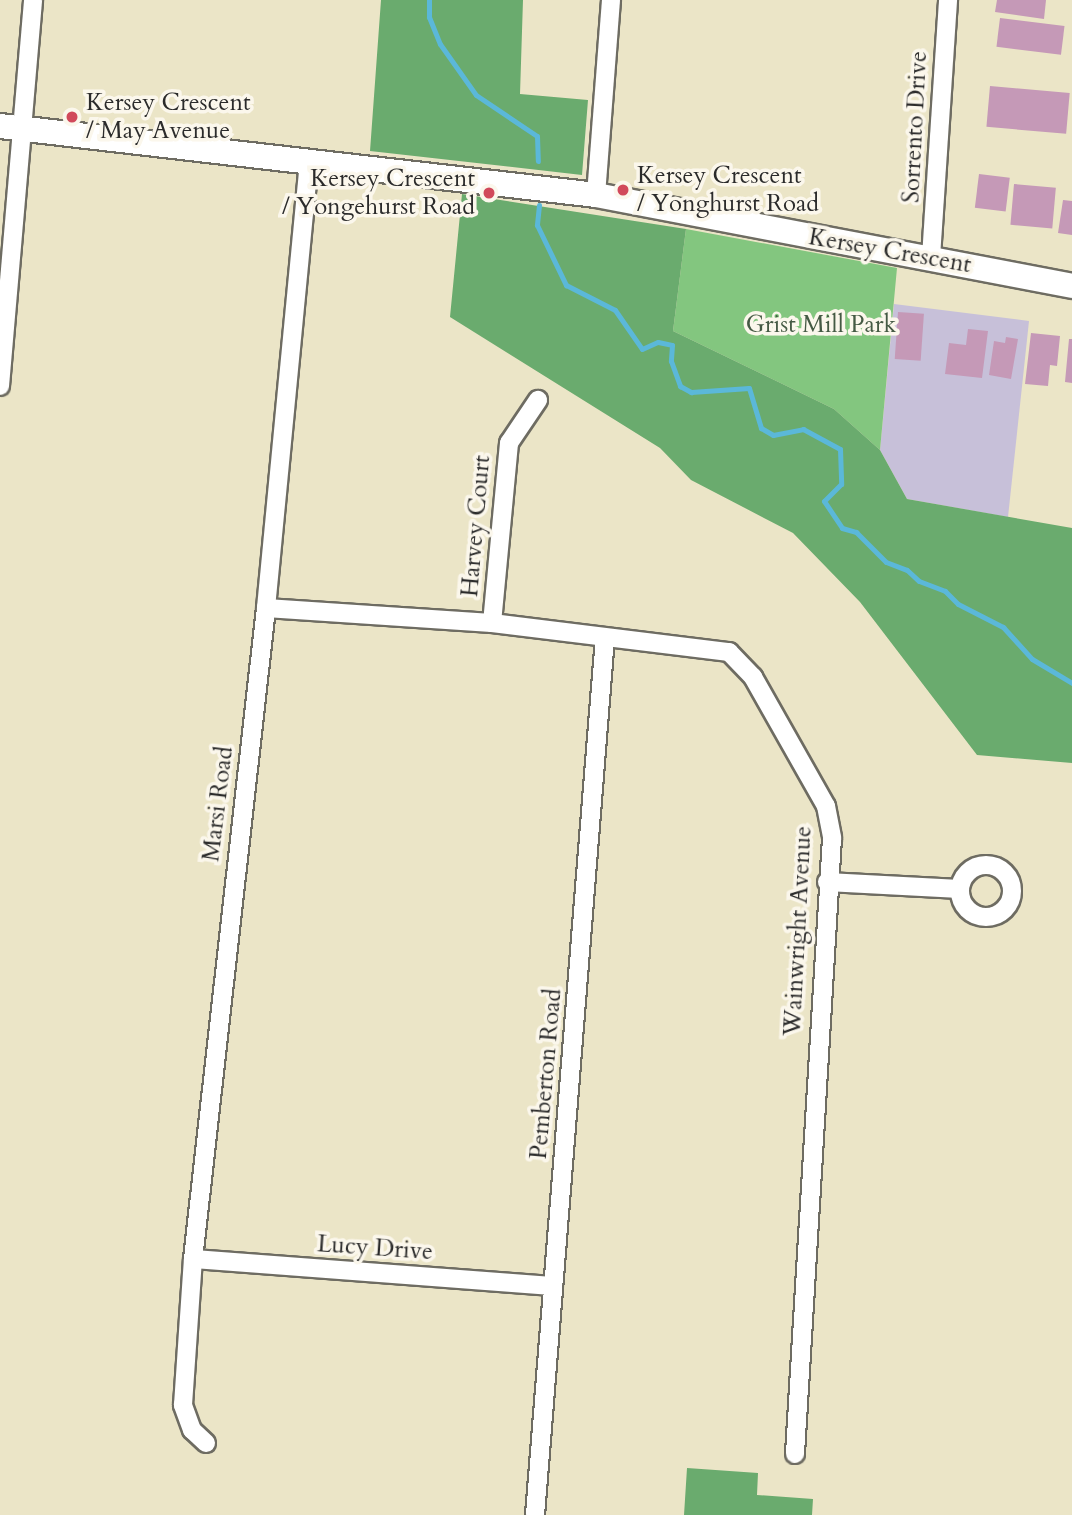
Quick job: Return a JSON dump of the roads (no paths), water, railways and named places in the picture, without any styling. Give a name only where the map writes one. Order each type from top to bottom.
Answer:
[{"type":"street","points":[[0,386],[10,127],[33,0]]},
{"type":"street","points":[[596,195],[611,0]]},
{"type":"street","name":"Sorrento Drive","points":[[931,257],[948,0]]},
{"type":"street","name":"Kersey Crescent","points":[[10,127],[309,164],[596,195],[1072,286]]},
{"type":"street","name":"Marsi Road","points":[[206,1443],[192,1430],[183,1405],[193,1259],[267,608],[309,164]]},
{"type":"street","name":"Harvey Court","points":[[492,623],[509,443],[538,400]]},
{"type":"street","name":"Wainwright Avenue","points":[[267,608],[492,623],[729,652],[753,677],[826,806],[832,838],[827,882],[795,1454]]},
{"type":"street","name":"Pemberton Road","points":[[535,1515],[605,638]]},
{"type":"street","points":[[827,882],[960,889]]},
{"type":"street","name":"Lucy Drive","points":[[193,1259],[553,1286]]},
{"type":"waterway","points":[[429,0],[429,17],[440,44],[476,95],[537,136],[538,161]]},
{"type":"waterway","points":[[539,205],[537,225],[566,285],[615,310],[642,349],[658,342],[672,345],[671,361],[680,386],[691,392],[749,388],[761,428],[773,435],[803,429],[840,449],[841,484],[824,501],[842,528],[856,532],[886,562],[907,570],[919,581],[945,591],[958,604],[1003,627],[1032,659],[1072,683]]},
{"type":"place","name":"Kersey Crescent / May Avenue","points":[[72,117]]},
{"type":"place","name":"Kersey Crescent / Yonghurst Road","points":[[623,190]]},
{"type":"place","name":"Kersey Crescent / Yongehurst Road","points":[[489,193]]},
{"type":"park label","name":"Grist Mill Park","points":[[821,325]]}]
